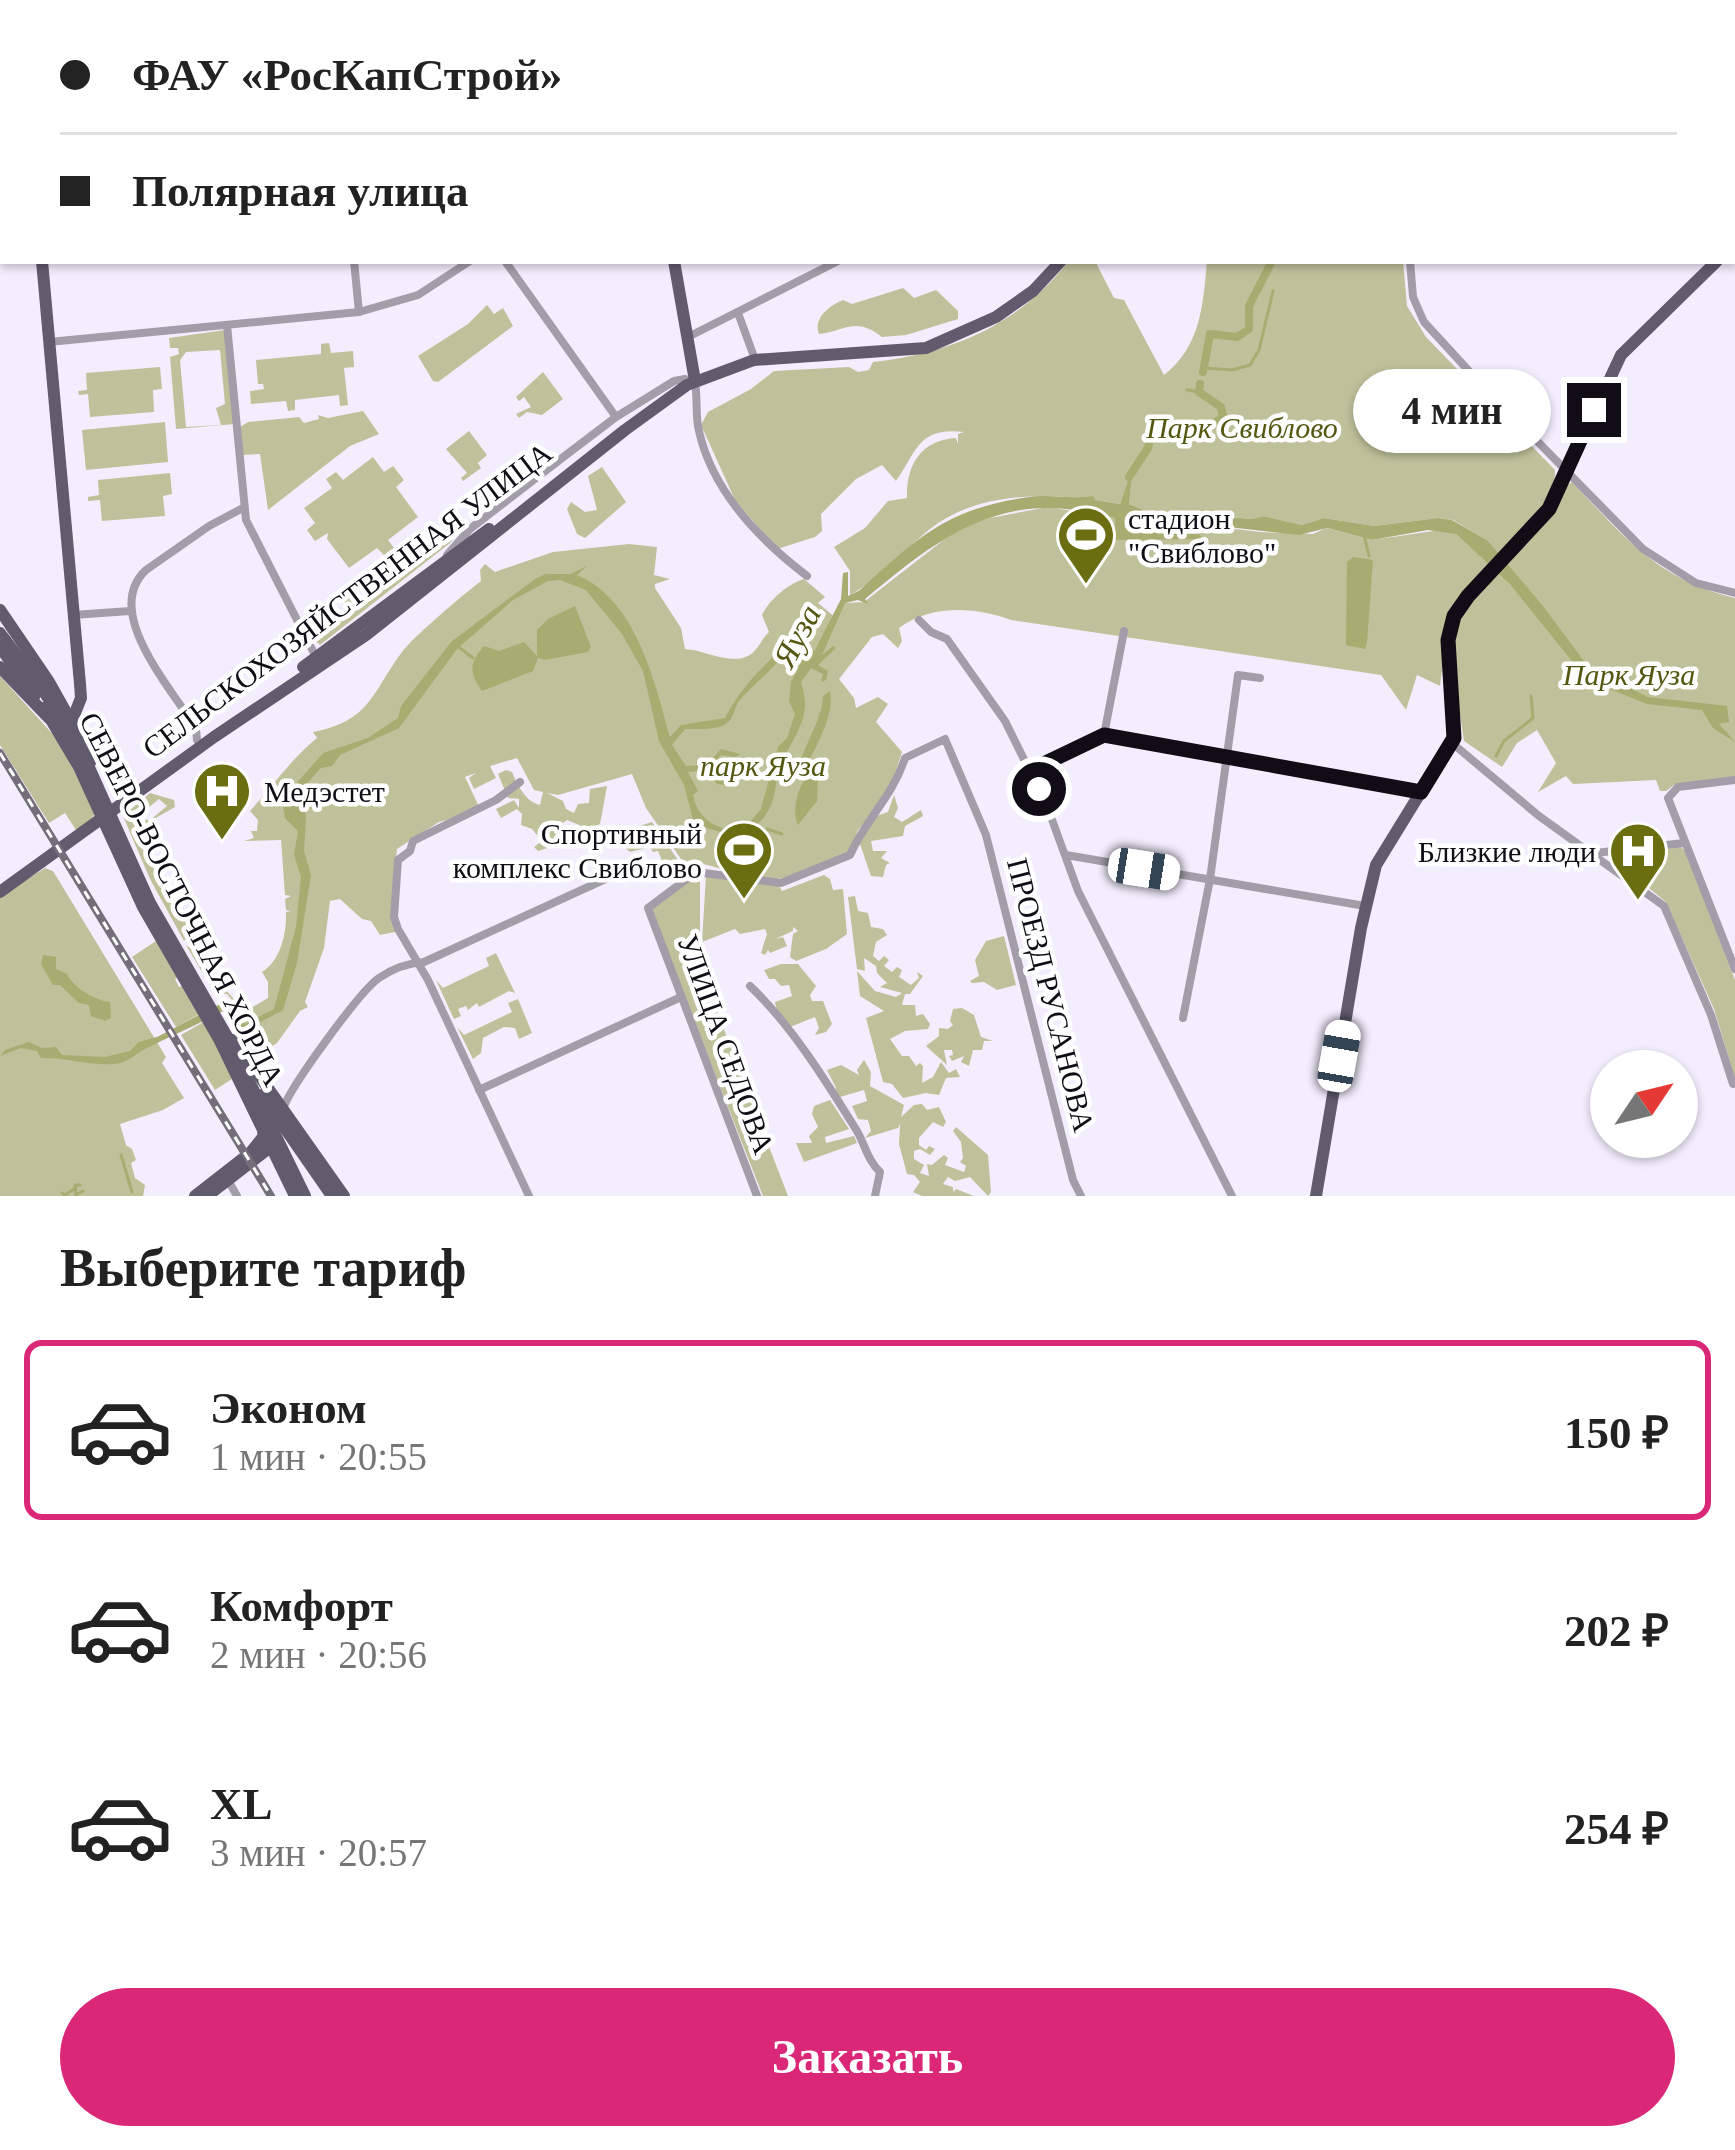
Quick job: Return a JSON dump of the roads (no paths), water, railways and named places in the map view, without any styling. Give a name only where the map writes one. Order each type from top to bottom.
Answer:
[{"type":"main road","points":[[42,264],[73,615],[74,718],[80,738],[137,892],[217,1021],[272,1095],[332,1196]]},
{"type":"main road","points":[[674,264],[691,378]]},
{"type":"main road","points":[[691,378],[753,354],[880,348],[941,337],[1011,301],[1054,264]]},
{"type":"main road","points":[[691,378],[754,360],[926,349],[997,317],[1033,291],[1055,264]]},
{"type":"main road","points":[[1316,1196],[1365,906],[1378,859],[1452,743],[1450,628],[1461,605],[1544,517],[1616,361],[1714,264]]},
{"type":"main road","name":"СЕЛЬСКОХОЗЯЙСТВЕННАЯ УЛИЦА","points":[[108,810],[320,664],[430,574],[691,378]]},
{"type":"main road","name":"СЕЛЬСКОХОЗЯЙСТВЕННАЯ УЛИЦА","points":[[0,892],[92,828],[115,802],[196,740],[367,635],[691,378]]},
{"type":"main road","points":[[0,610],[55,691],[74,699]]},
{"type":"main road","name":"СЕВЕРО-ВОСТОЧНАЯ ХОРДА","points":[[0,634],[45,693],[87,763],[150,903],[229,1040],[305,1196]]},
{"type":"main road","name":"СЕВЕРО-ВОСТОЧНАЯ ХОРДА","points":[[0,647],[80,767],[143,907],[219,1040],[294,1196]]},
{"type":"main road","points":[[0,667],[52,722],[108,810]]},
{"type":"main road","points":[[55,691],[74,699]]},
{"type":"main road","points":[[52,722],[74,699]]},
{"type":"main road","points":[[217,1021],[236,1073],[264,1124],[252,1157]]},
{"type":"main road","points":[[225,1043],[285,1120]]},
{"type":"main road","points":[[271,1147],[285,1120]]},
{"type":"main road","points":[[215,1190],[285,1120]]},
{"type":"main road","points":[[194,1196],[252,1157],[284,1142],[308,1156],[344,1196]]},
{"type":"street","points":[[354,264],[359,312]]},
{"type":"street","points":[[49,342],[359,312],[418,295],[465,264]]},
{"type":"street","points":[[507,264],[616,417]]},
{"type":"street","points":[[686,338],[832,264]]},
{"type":"street","points":[[1410,264],[1413,297],[1424,322],[1567,470],[1662,563],[1696,583],[1735,593]]},
{"type":"street","points":[[738,313],[753,354]]},
{"type":"street","points":[[227,325],[243,508],[254,541],[320,664]]},
{"type":"street","points":[[430,574],[470,529],[616,417],[674,381],[691,378],[700,436],[721,484],[776,552],[807,576]]},
{"type":"street","points":[[196,740],[196,729],[135,631],[130,610],[133,587],[146,570],[243,508]]},
{"type":"street","points":[[73,615],[130,610]]},
{"type":"street","points":[[919,620],[947,639],[982,683],[1031,770],[1080,895],[1232,1196]]},
{"type":"street","points":[[1104,735],[1124,631]]},
{"type":"street","points":[[1183,1018],[1210,879],[1238,675],[1260,678]]},
{"type":"street","points":[[1031,770],[1104,735],[1421,792]]},
{"type":"street","name":"УЛИЦА СЕДОВА","points":[[757,1196],[661,936],[647,910],[696,872],[781,883],[850,855],[862,830],[898,783],[905,758],[945,739]]},
{"type":"street","name":"ПРОЕЗД РУСАНОВА","points":[[945,739],[986,836],[1073,1180],[1081,1196]]},
{"type":"street","points":[[1452,743],[1539,816],[1664,906],[1711,1015],[1734,1085]]},
{"type":"street","points":[[1735,780],[1678,787],[1667,798],[1735,969]]},
{"type":"street","points":[[520,782],[496,800],[421,836],[398,860],[394,917],[530,1196]]},
{"type":"street","points":[[1594,853],[1684,843]]},
{"type":"street","points":[[1066,854],[1365,906]]},
{"type":"street","points":[[272,1095],[280,1097],[291,1090],[370,986],[393,970],[623,871]]},
{"type":"street","points":[[749,986],[814,1067],[861,1138],[873,1167],[880,1172],[874,1196]]},
{"type":"street","points":[[479,1090],[681,997]]},
{"type":"street","points":[[285,1120],[291,1090]]},
{"type":"street","points":[[252,1157],[273,1164],[294,1196]]},
{"type":"street","points":[[215,1190],[237,1196]]},
{"type":"waterway","points":[[1203,372],[1210,334],[1237,337],[1249,329],[1249,306],[1270,264]]},
{"type":"waterway","points":[[1204,368],[1232,370],[1250,365],[1259,350],[1273,291]]},
{"type":"waterway","points":[[1129,477],[1148,448],[1154,424],[1198,425],[1223,418],[1221,407],[1199,392],[1200,384]]},
{"type":"waterway","points":[[1187,390],[1199,392]]},
{"type":"waterway","points":[[1364,535],[1369,556]]},
{"type":"waterway","points":[[460,648],[473,658]]},
{"type":"waterway","points":[[1496,756],[1504,741],[1533,718],[1531,696]]},
{"type":"waterway","points":[[767,829],[782,834]]},
{"type":"waterway","points":[[121,1155],[132,1192]]},
{"type":"waterway","points":[[80,1185],[75,1185],[76,1195],[83,1191]]},
{"type":"waterway","points":[[62,1193],[74,1189]]},
{"type":"railway","points":[[0,753],[271,1196]]},
{"type":"place","name":"стадион \"Свиблово\"","points":[[1086,586]]},
{"type":"place","name":"Медэстет","points":[[222,842]]},
{"type":"place","name":"Спортивный комплекс Свиблово","points":[[744,901]]},
{"type":"place","name":"Близкие люди","points":[[1638,902]]},
{"type":"park label","name":"Парк Свиблово","points":[[1242,427]]},
{"type":"park label","name":"Парк Яуза","points":[[1629,674]]},
{"type":"park label","name":"парк Яуза","points":[[763,765]]},
{"type":"water label","name":"Яуза","points":[[797,636]]}]
